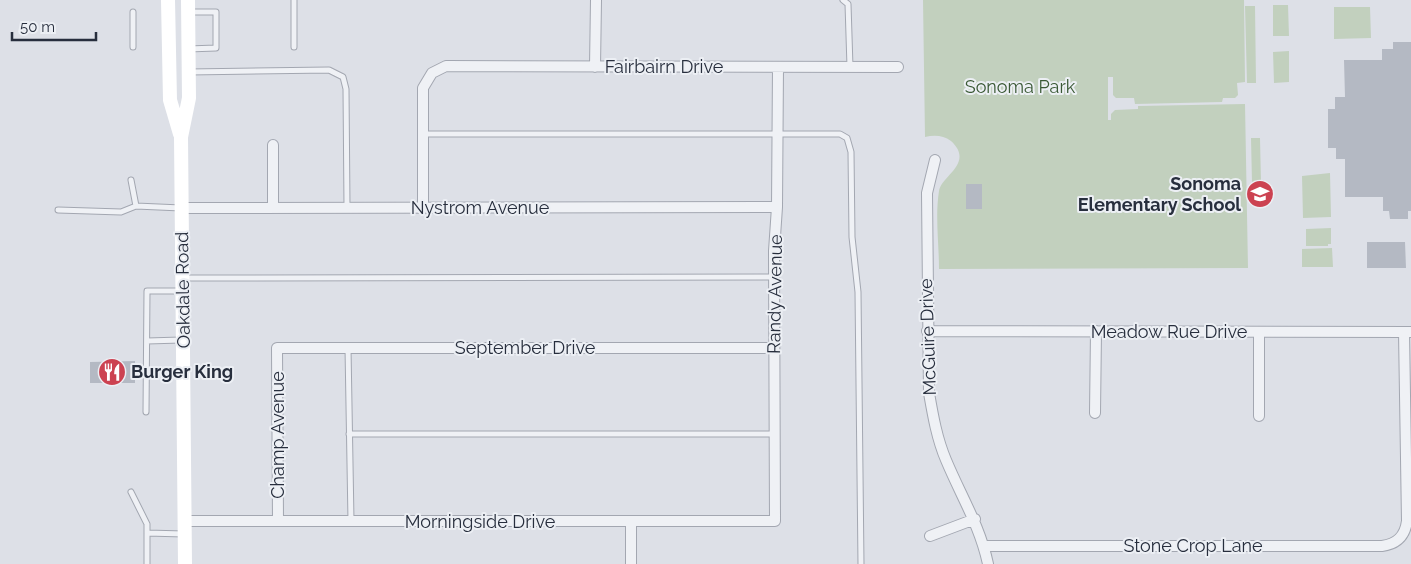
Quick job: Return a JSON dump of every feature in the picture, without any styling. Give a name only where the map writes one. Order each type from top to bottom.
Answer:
[{"type":"main road","name":"Oakdale Road","points":[[168,0],[170,100],[181,137]]},
{"type":"main road","name":"Oakdale Road","points":[[185,564],[184,284],[181,137],[189,98],[188,6]]},
{"type":"street","points":[[595,67],[596,0]]},
{"type":"street","name":"Fairbairn Drive","points":[[423,134],[423,88],[432,73],[446,66],[898,67]]},
{"type":"street","name":"Randy Avenue","points":[[775,521],[774,277],[777,207],[778,67]]},
{"type":"street","points":[[423,134],[423,208]]},
{"type":"street","points":[[273,145],[273,207]]},
{"type":"street","name":"McGuire Drive","points":[[935,160],[927,193],[927,373],[933,417],[946,459],[975,519],[988,564]]},
{"type":"street","name":"Nystrom Avenue","points":[[182,208],[777,207]]},
{"type":"street","name":"Meadow Rue Drive","points":[[927,331],[1408,332]]},
{"type":"street","points":[[1095,413],[1096,331]]},
{"type":"street","points":[[1259,332],[1259,416]]},
{"type":"street","name":"Stone Crop Lane","points":[[984,546],[1389,545],[1400,538],[1408,521],[1408,332]]},
{"type":"street","name":"September Drive","points":[[277,348],[774,348]]},
{"type":"street","name":"Champ Avenue","points":[[277,348],[278,521]]},
{"type":"street","points":[[930,536],[975,519]]},
{"type":"street","name":"Morningside Drive","points":[[185,528],[278,521],[775,521]]},
{"type":"street","points":[[631,522],[631,564]]},
{"type":"lane","points":[[294,0],[294,47]]},
{"type":"lane","points":[[843,0],[848,4],[850,16],[850,67]]},
{"type":"lane","points":[[188,6],[216,12],[216,48],[188,49]]},
{"type":"lane","points":[[132,47],[133,12]]},
{"type":"lane","points":[[188,72],[329,70],[343,77],[346,89],[347,208]]},
{"type":"lane","points":[[423,134],[727,136],[840,134],[847,138],[851,152],[852,237],[858,292],[861,564]]},
{"type":"lane","points":[[131,180],[136,206]]},
{"type":"lane","points":[[58,210],[121,212],[136,206],[182,208]]},
{"type":"lane","points":[[146,412],[147,291],[184,284],[774,277]]},
{"type":"lane","points":[[147,341],[184,340]]},
{"type":"lane","points":[[348,348],[351,522]]},
{"type":"lane","points":[[349,434],[774,434]]},
{"type":"lane","points":[[131,492],[146,524],[147,564]]},
{"type":"lane","points":[[147,533],[185,528]]},
{"type":"green space","name":"Sonoma Park","points":[[923,0],[1244,0],[1245,82],[1237,83],[1238,95],[1235,98],[1223,98],[1222,102],[1135,104],[1134,98],[1116,98],[1113,95],[1113,77],[1108,77],[1108,120],[1111,120],[1111,114],[1115,110],[1138,109],[1138,106],[1245,104],[1248,268],[939,269],[937,220],[939,191],[941,185],[955,169],[960,156],[957,149],[948,139],[938,136],[925,137]]},
{"type":"green space","points":[[1273,5],[1288,5],[1289,36],[1273,36]]},
{"type":"green space","points":[[1245,6],[1255,6],[1256,83],[1247,83]]},
{"type":"green space","points":[[1334,7],[1370,7],[1371,38],[1334,39]]},
{"type":"green space","points":[[1289,51],[1289,82],[1274,83],[1273,52]]},
{"type":"green space","points":[[1251,138],[1260,138],[1261,183],[1252,183]]},
{"type":"green space","points":[[1330,173],[1331,217],[1303,218],[1302,176]]},
{"type":"green space","points":[[1331,228],[1331,244],[1328,244],[1328,246],[1306,246],[1306,229]]},
{"type":"green space","points":[[1332,248],[1333,267],[1302,267],[1302,249]]},
{"type":"building","points":[[1393,42],[1411,42],[1411,211],[1408,211],[1408,219],[1390,219],[1389,211],[1383,211],[1383,197],[1345,197],[1345,159],[1336,159],[1336,148],[1328,148],[1328,109],[1335,109],[1335,97],[1345,97],[1344,60],[1382,60],[1382,49],[1393,49]]},
{"type":"building","points":[[966,184],[982,184],[982,209],[966,209]]},
{"type":"building","points":[[1367,242],[1405,242],[1406,268],[1367,268]]},
{"type":"building","name":"Burger King","points":[[135,361],[135,383],[90,383],[90,362]]},
{"type":"place","name":"Sonoma Elementary School","points":[[1260,194]]},
{"type":"place","name":"Burger King","points":[[112,372]]}]
